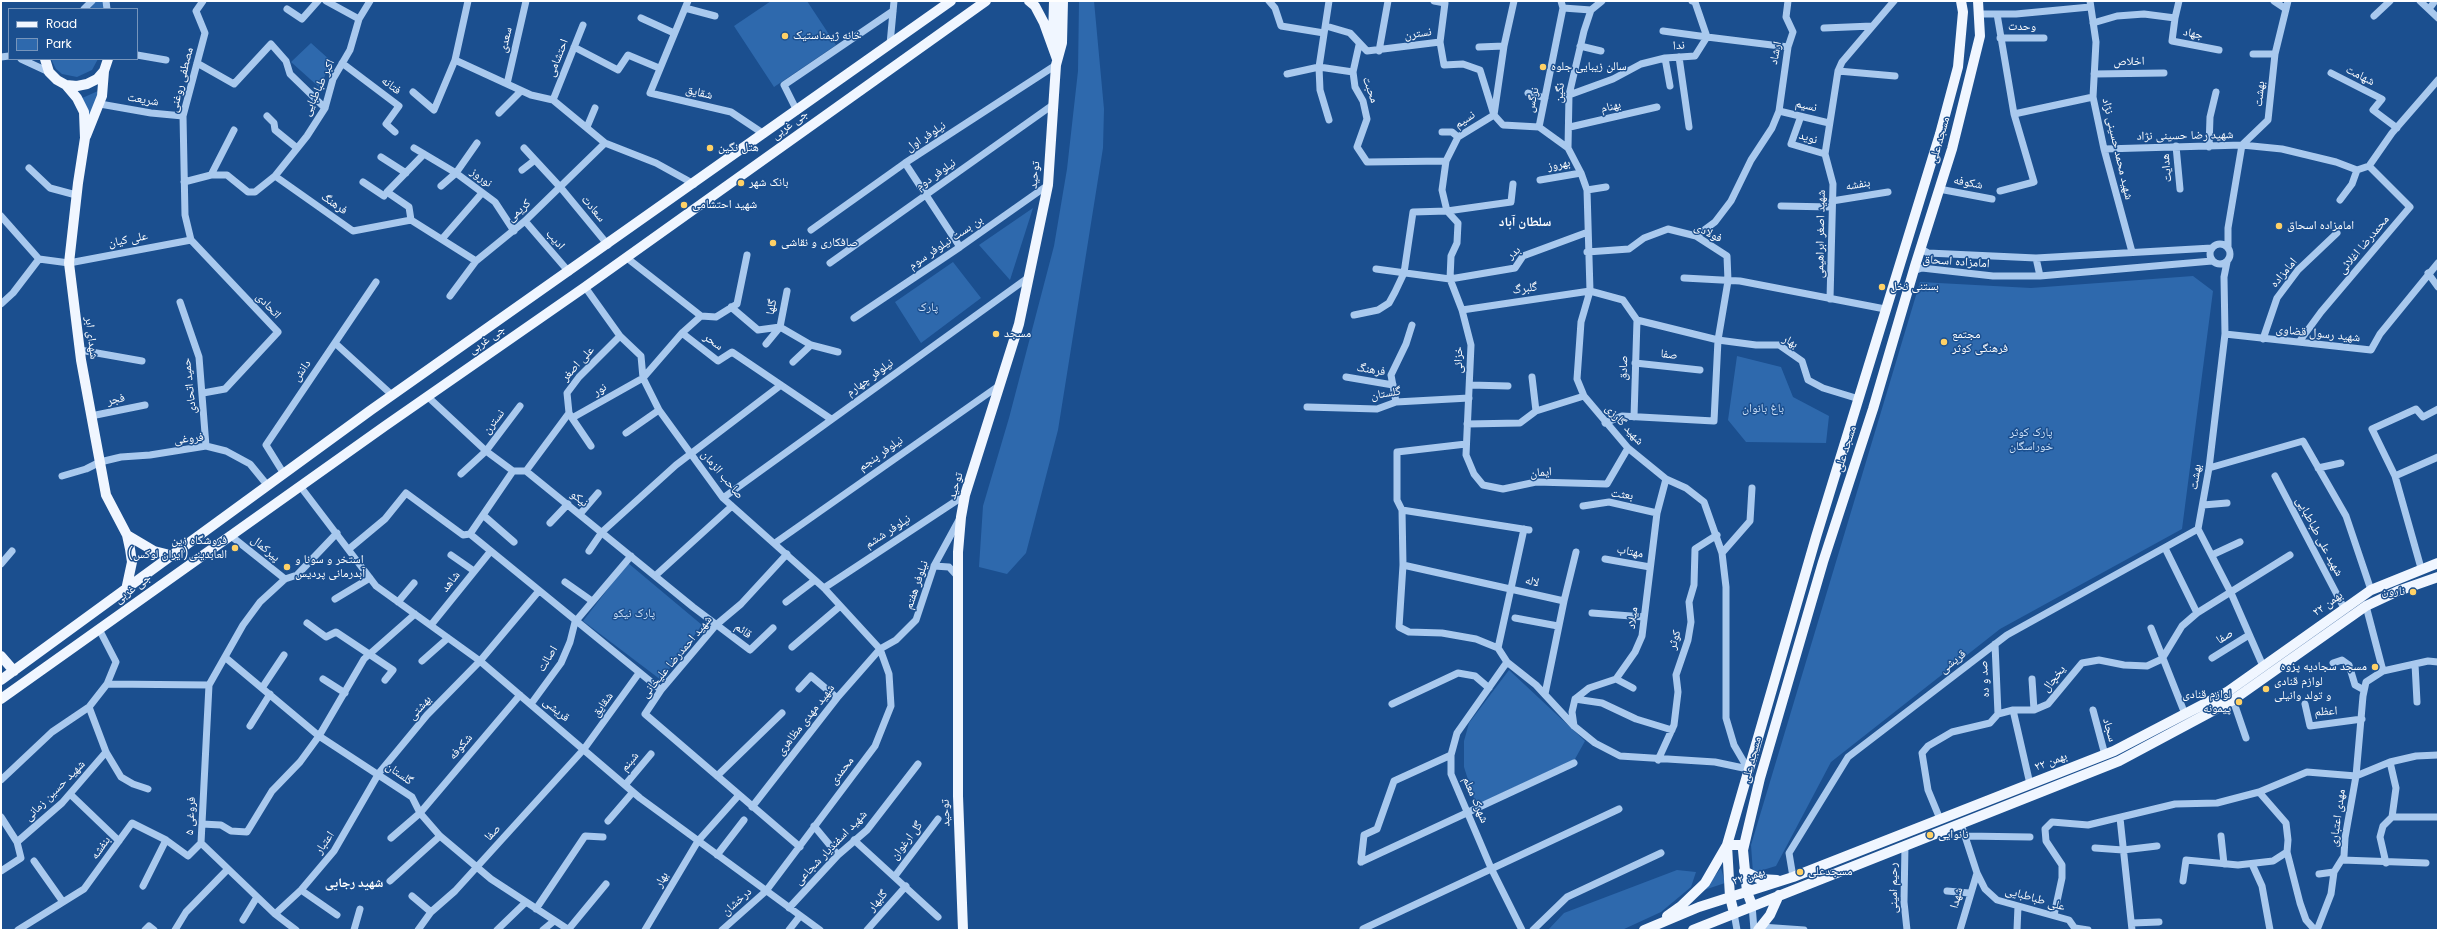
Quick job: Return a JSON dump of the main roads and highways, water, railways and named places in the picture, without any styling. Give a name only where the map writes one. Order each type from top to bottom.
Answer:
[{"type":"main road","name":"جی غربی","points":[[1,680],[174,556],[392,395],[694,184],[951,1]]},
{"type":"main road","name":"جی غربی","points":[[1,699],[300,486],[627,258],[986,1]]},
{"type":"main road","points":[[1029,1],[1035,6],[1044,23],[1056,62]]},
{"type":"main road","name":"توحید","points":[[963,930],[958,796],[959,579],[961,517],[966,495],[1019,324],[1030,277],[1048,184],[1055,104],[1056,62],[1053,40],[1054,1]]},
{"type":"main road","name":"توحید","points":[[1056,62],[1062,43],[1063,1]]},
{"type":"main road","name":"مسجد علی","points":[[1727,845],[1739,809],[1748,769],[1859,399],[1884,309],[1940,134],[1958,67],[1963,12],[1961,1]]},
{"type":"main road","name":"مسجد علی","points":[[1752,905],[1747,892],[1744,871],[1744,845],[1760,778],[1823,562],[1873,409],[1913,271],[1952,149],[1980,36],[1978,1]]},
{"type":"main road","points":[[45,60],[49,72],[57,80],[66,85],[77,98],[84,112],[85,138]]},
{"type":"main road","points":[[85,138],[100,104],[104,71],[108,60]]},
{"type":"main road","points":[[66,85],[77,86],[87,84],[97,79],[104,71]]},
{"type":"main road","name":"شهدای ابر","points":[[85,138],[76,195],[69,263],[80,350],[106,495],[127,535]]},
{"type":"main road","points":[[127,535],[154,551],[174,556]]},
{"type":"main road","points":[[126,590],[132,562],[127,535]]},
{"type":"main road","points":[[1810,559],[1823,562]]},
{"type":"main road","name":"۲۲ بهمن","points":[[1646,929],[1730,897],[1788,878],[2105,755],[2227,692],[2371,590],[2421,568],[2438,563]]},
{"type":"main road","name":"۲۲ بهمن","points":[[1693,930],[1752,905],[1962,824],[2119,760],[2233,700],[2366,606],[2398,591],[2438,577]]},
{"type":"main road","points":[[1,656],[14,671]]},
{"type":"main road","points":[[2169,723],[2174,732]]},
{"type":"main road","points":[[1727,845],[1744,845]]},
{"type":"main road","points":[[1727,845],[1730,897],[1734,913]]},
{"type":"main road","points":[[1646,929],[1695,894],[1714,870],[1727,845]]},
{"type":"main road","points":[[1744,871],[1760,879],[1788,878]]},
{"type":"main road","points":[[1758,929],[1779,895]]},
{"type":"place","name":"خانه ژیمناستیک","points":[[785,36]]},
{"type":"place","name":"سالن زیبایی جلوه","points":[[1543,67]]},
{"type":"place","name":"هتل نگین","points":[[710,148]]},
{"type":"place","name":"بانک شهر","points":[[741,183]]},
{"type":"place","name":"شهید احتشامی","points":[[684,205]]},
{"type":"place","name":"امامزاده اسحاق","points":[[2279,226]]},
{"type":"place","name":"صافکاری و نقاشی","points":[[773,243]]},
{"type":"place","name":"بستنی نخل","points":[[1882,287]]},
{"type":"place","name":"مسجد","points":[[996,334]]},
{"type":"place","name":"مجتمع فرهنگی کوثر","points":[[1944,342]]},
{"type":"place","name":"فروشگاه زین العابدینی(ایران لوکس)","points":[[235,548]]},
{"type":"place","name":"استخر و سونا و آبدرمانی پردیس","points":[[287,567]]},
{"type":"place","name":"نارون","points":[[2413,592]]},
{"type":"place","name":"مسجد سجادیه پزوه","points":[[2375,667]]},
{"type":"place","name":"لوازم قنادی و تولد وانیلی","points":[[2266,689]]},
{"type":"place","name":"لوازم قنادی پیمونه","points":[[2239,702]]},
{"type":"place","name":"نانوایی","points":[[1930,835]]},
{"type":"place","name":"مسجدعلی","points":[[1800,872]]},
{"type":"district","name":"سلطان آباد","points":[[1525,223]]},
{"type":"district","name":"شهید رجایی","points":[[354,884]]},
{"type":"park label","name":"پارک","points":[[928,308]]},
{"type":"park label","name":"باغ بانوان","points":[[1763,409]]},
{"type":"park label","name":"پارک کوثر خوراسگان","points":[[2031,440]]},
{"type":"park label","name":"پارک نیکو","points":[[634,614]]}]
